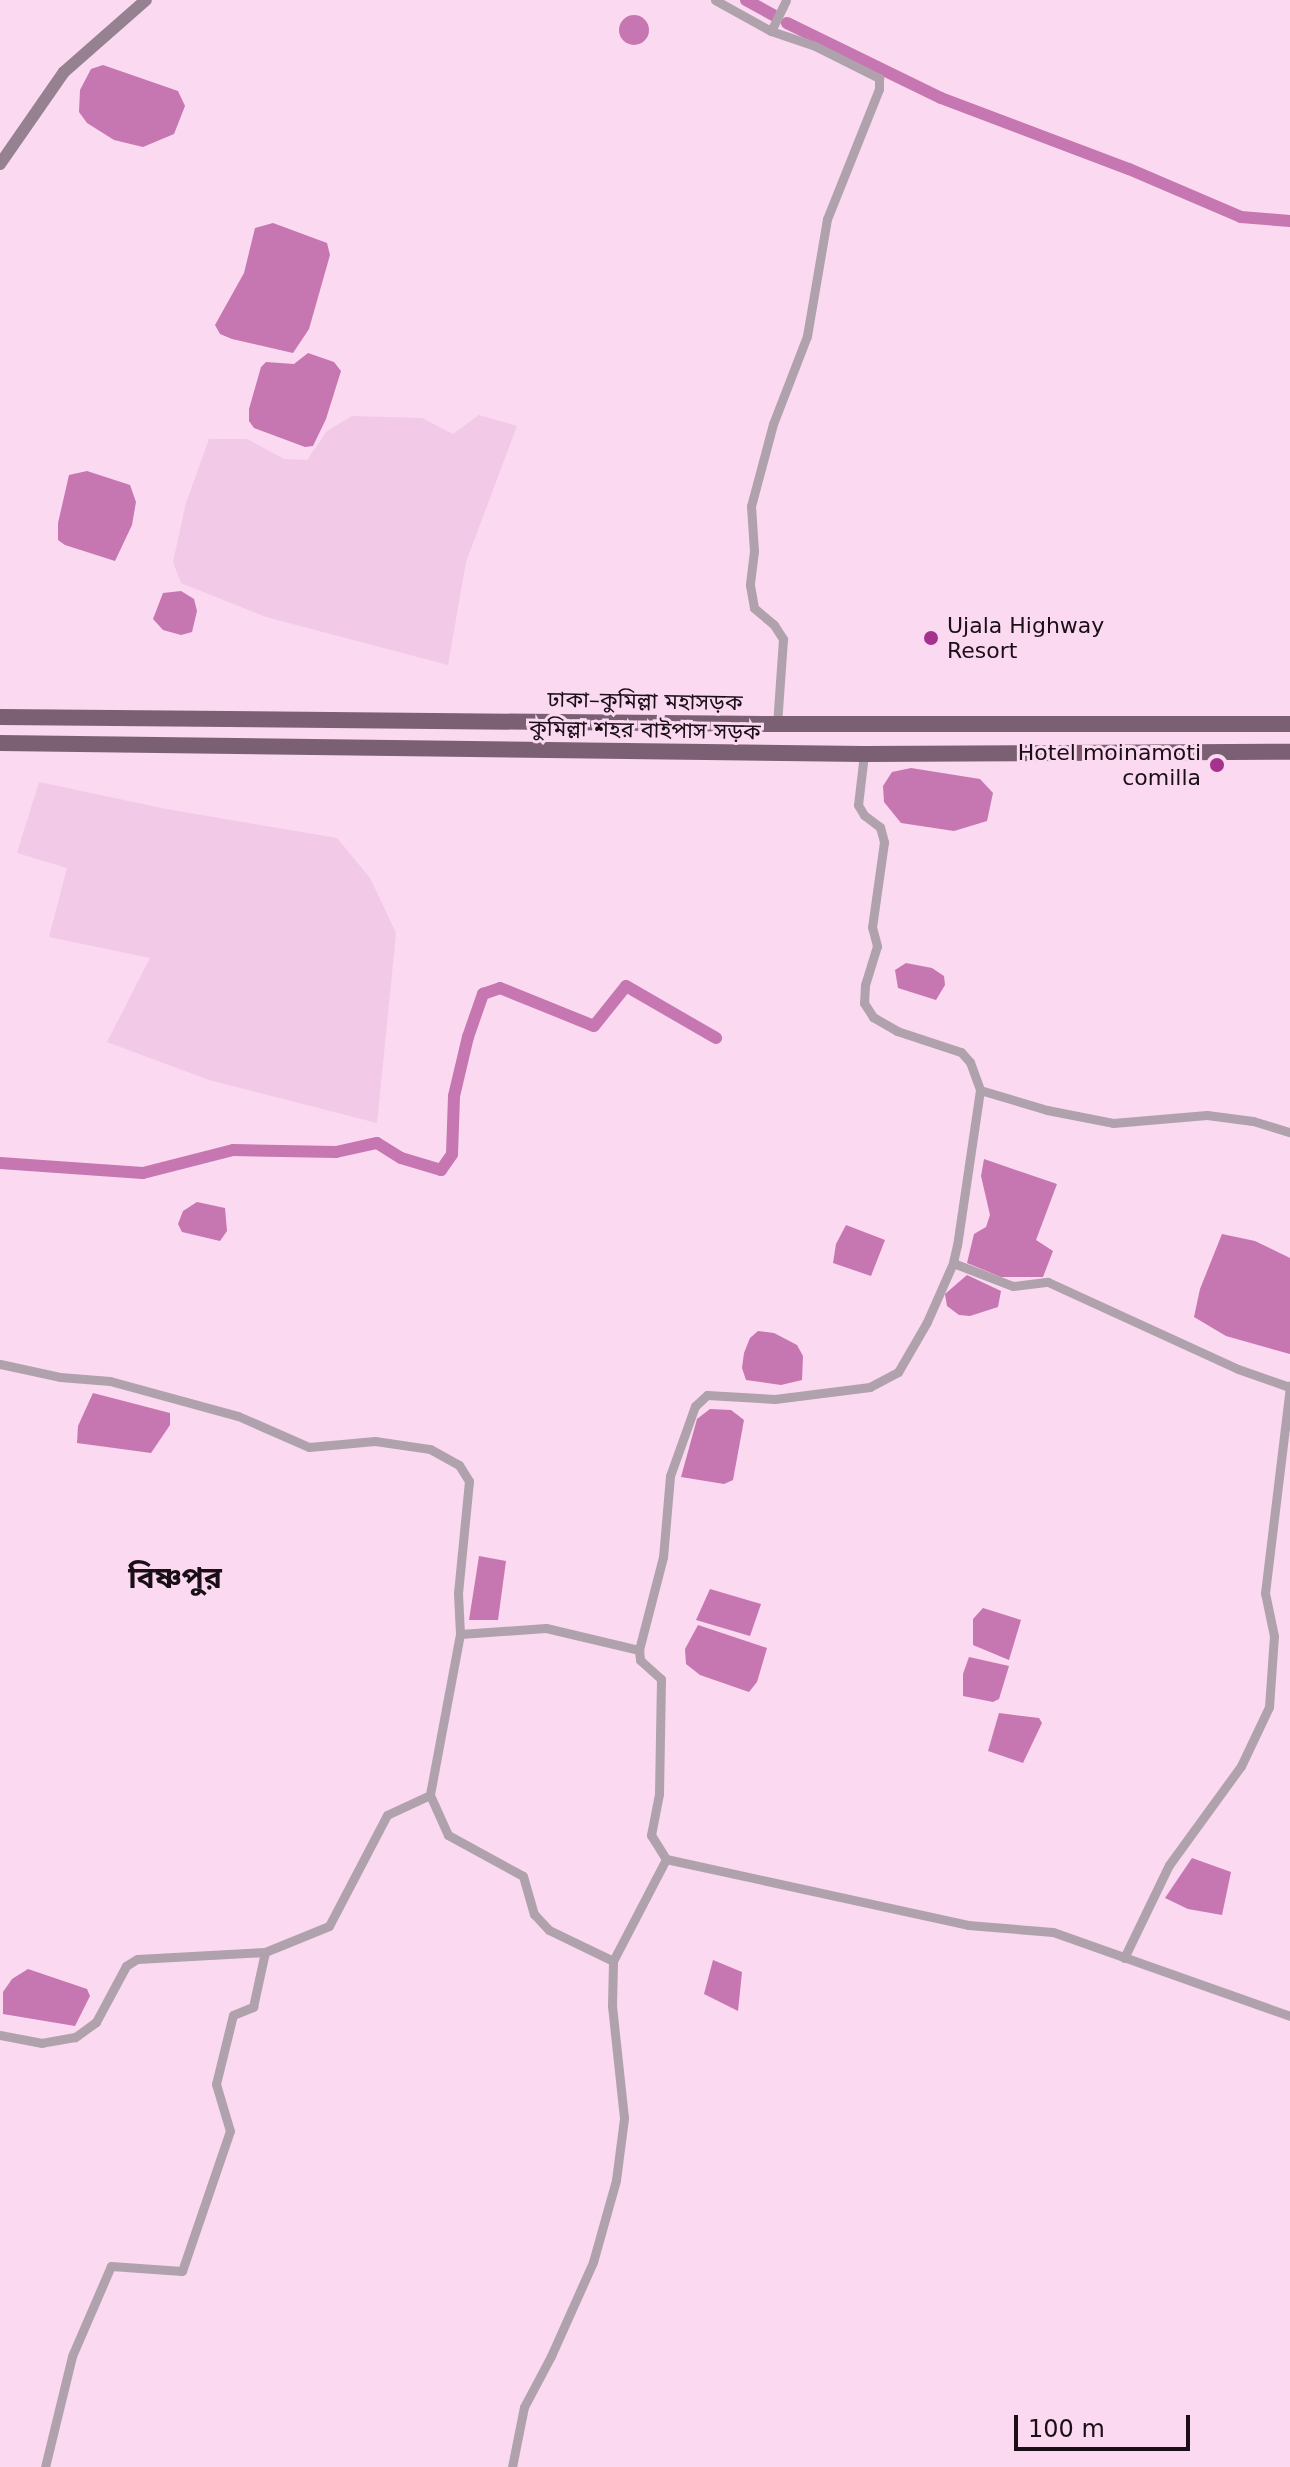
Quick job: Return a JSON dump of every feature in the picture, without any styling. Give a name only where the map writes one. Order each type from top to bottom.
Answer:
[{"type":"highway","name":"ঢাকা–কুমিল্লা মহাসড়ক","points":[[0,717],[777,724],[1290,724]]},
{"type":"highway","name":"কুমিল্লা শহর বাইপাস সড়ক","points":[[0,743],[864,754],[1290,752]]},
{"type":"main road","points":[[0,164],[64,72],[146,0]]},
{"type":"street","points":[[715,0],[771,31],[815,46],[879,78],[879,89],[827,219],[807,336],[773,424],[751,506],[754,551],[750,585],[754,608],[774,625],[783,639],[777,724]]},
{"type":"street","points":[[771,31],[786,0]]},
{"type":"street","points":[[864,754],[858,805],[864,815],[880,827],[884,842],[872,927],[877,946],[865,985],[864,1003],[873,1017],[897,1031],[961,1052],[970,1062],[980,1090],[953,1263],[927,1322],[898,1372],[870,1387],[775,1399],[707,1395],[695,1406],[670,1476],[663,1557],[639,1650],[640,1660],[661,1679],[659,1794],[651,1835],[666,1859],[968,1925],[1053,1932],[1290,2016]]},
{"type":"street","points":[[980,1090],[1047,1110],[1113,1123],[1207,1115],[1253,1121],[1290,1132]]},
{"type":"street","points":[[953,1263],[1013,1286],[1048,1282],[1238,1369],[1290,1387],[1265,1593],[1274,1636],[1269,1707],[1241,1766],[1169,1865],[1124,1958]]},
{"type":"street","points":[[0,1364],[124,1385],[238,1416],[309,1447],[375,1441],[430,1449],[459,1465],[469,1481],[458,1593],[460,1634],[430,1795],[448,1835],[523,1876],[534,1914],[549,1930],[613,1961]]},
{"type":"street","points":[[460,1634],[546,1628],[639,1650]]},
{"type":"street","points":[[0,2035],[42,2043],[75,2037],[96,2022],[126,1966],[137,1959],[265,1952],[329,1926],[387,1815],[430,1795]]},
{"type":"street","points":[[512,2467],[524,2407],[551,2356],[593,2262],[616,2180],[624,2118],[612,2006],[613,1961],[666,1859]]},
{"type":"street","points":[[45,2467],[72,2356],[111,2266],[182,2271],[230,2131],[216,2084],[233,2015],[253,2007],[265,1952]]},
{"type":"shaded area","points":[[634,15],[645,19],[649,30],[645,41],[634,45],[623,41],[619,30],[623,19]]},
{"type":"shaded area","points":[[103,65],[178,91],[185,106],[174,134],[143,147],[114,140],[87,123],[79,112],[80,90],[91,69]]},
{"type":"shaded area","points":[[273,223],[327,243],[330,255],[309,329],[293,353],[232,339],[220,334],[215,325],[244,273],[255,228]]},
{"type":"shaded area","points":[[308,353],[334,362],[341,371],[326,419],[313,446],[305,447],[254,428],[249,421],[249,409],[261,367],[266,362],[294,364]]},
{"type":"shaded area","points":[[479,415],[517,426],[466,562],[448,665],[266,617],[181,583],[173,562],[186,503],[209,439],[247,439],[284,459],[307,460],[327,431],[352,416],[422,418],[453,434]]},
{"type":"shaded area","points":[[87,471],[130,485],[136,502],[132,525],[115,561],[58,540],[58,523],[69,475]]},
{"type":"shaded area","points":[[181,591],[194,599],[197,611],[192,632],[181,635],[163,630],[153,619],[163,593]]},
{"type":"shaded area","points":[[911,768],[980,779],[993,793],[987,821],[954,831],[901,823],[884,802],[883,786],[892,772]]},
{"type":"shaded area","points":[[39,782],[166,809],[337,838],[370,878],[396,933],[377,1123],[209,1080],[107,1042],[150,958],[49,937],[67,868],[17,853]]},
{"type":"shaded area","points":[[906,963],[932,968],[944,976],[945,985],[936,1000],[898,988],[895,970]]},
{"type":"shaded area","points":[[984,1159],[1057,1184],[1036,1240],[1053,1251],[1043,1277],[1001,1277],[967,1263],[974,1234],[986,1227],[990,1215],[981,1176]]},
{"type":"shaded area","points":[[197,1202],[225,1208],[227,1231],[220,1241],[182,1232],[178,1224],[183,1211]]},
{"type":"shaded area","points":[[846,1225],[885,1240],[871,1276],[833,1263],[836,1244]]},
{"type":"shaded area","points":[[1222,1234],[1255,1241],[1290,1258],[1290,1354],[1226,1336],[1194,1317],[1200,1289]]},
{"type":"shaded area","points":[[967,1275],[1001,1291],[998,1307],[970,1316],[959,1315],[947,1306],[945,1294]]},
{"type":"shaded area","points":[[758,1331],[774,1333],[797,1345],[803,1356],[802,1380],[781,1385],[746,1380],[742,1368],[744,1353],[750,1338]]},
{"type":"shaded area","points":[[93,1393],[170,1413],[170,1425],[151,1453],[77,1443],[78,1426]]},
{"type":"shaded area","points":[[710,1409],[731,1410],[744,1420],[733,1480],[724,1484],[681,1477],[697,1419]]},
{"type":"shaded area","points":[[479,1556],[506,1561],[498,1620],[469,1620]]},
{"type":"shaded area","points":[[710,1589],[761,1604],[750,1636],[696,1620]]},
{"type":"shaded area","points":[[983,1608],[1021,1620],[1009,1660],[973,1645],[973,1619]]},
{"type":"shaded area","points":[[698,1625],[767,1648],[757,1682],[749,1692],[700,1675],[686,1664],[685,1649]]},
{"type":"shaded area","points":[[969,1657],[1009,1666],[999,1699],[993,1702],[963,1696],[963,1674]]},
{"type":"shaded area","points":[[999,1713],[1039,1718],[1042,1723],[1023,1763],[988,1751]]},
{"type":"shaded area","points":[[1192,1858],[1231,1872],[1222,1915],[1188,1909],[1165,1898]]},
{"type":"shaded area","points":[[713,1960],[742,1972],[738,2011],[704,1994]]},
{"type":"shaded area","points":[[28,1969],[87,1989],[90,1996],[75,2026],[3,2014],[3,1992],[12,1979]]},
{"type":"waterway","points":[[746,0],[773,15]]},
{"type":"waterway","points":[[787,23],[941,98],[1129,169],[1241,217],[1290,221]]},
{"type":"waterway","points":[[0,1163],[143,1173],[233,1150],[336,1152],[377,1143],[401,1158],[441,1170],[452,1154],[454,1096],[468,1037],[483,994],[500,988],[594,1026],[626,986],[716,1038]]},
{"type":"place","name":"Ujala Highway Resort","points":[[931,638]]},
{"type":"place","name":"Hotel moinamoti comilla","points":[[1217,765]]},
{"type":"district","name":"বিষ্ণপুর","points":[[175,1578]]}]
